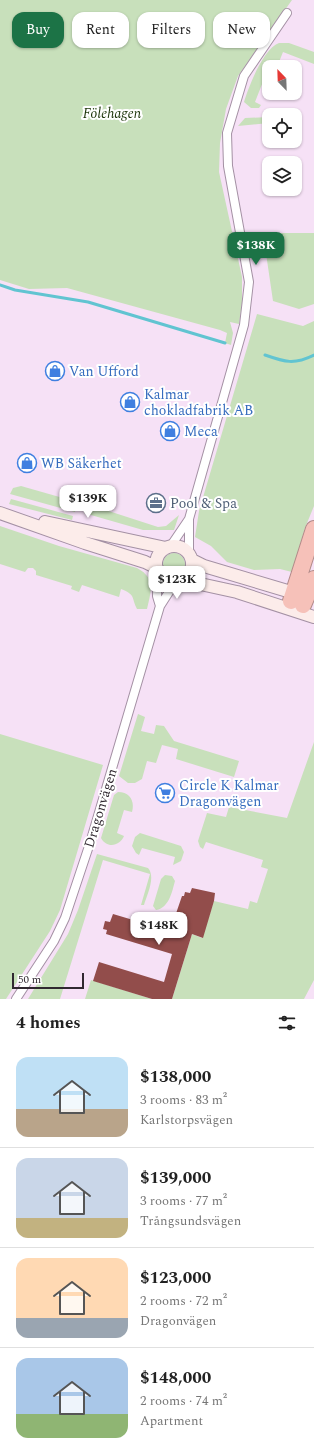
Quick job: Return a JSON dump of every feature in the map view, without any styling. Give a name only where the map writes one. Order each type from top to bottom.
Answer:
[{"type":"highway","points":[[303,600],[314,529]]},
{"type":"highway","points":[[303,600],[314,579]]},
{"type":"main road","points":[[2,513],[168,547],[179,547],[190,557],[204,566],[303,600]]},
{"type":"main road","points":[[2,513],[85,543],[145,562],[158,570],[165,579],[237,592],[303,600]]},
{"type":"main road","points":[[158,570],[159,554],[168,547]]},
{"type":"main road","points":[[179,581],[189,574],[190,557]]},
{"type":"main road","points":[[237,592],[314,617]]},
{"type":"street","points":[[190,557],[189,519],[244,325],[249,282],[228,166],[227,133],[244,76],[287,13]]},
{"type":"street","points":[[168,547],[189,519]]},
{"type":"street","name":"Dragonvägen","points":[[158,570],[158,596],[160,606]]},
{"type":"street","name":"Dragonvägen","points":[[16,999],[54,941],[65,918],[90,843],[160,606],[179,581]]},
{"type":"green space","name":"Fölehagen","points":[[0,0],[292,0],[270,31],[270,12],[213,12],[213,48],[258,48],[238,76],[226,109],[220,143],[219,172],[242,277],[242,303],[239,324],[230,322],[233,333],[231,345],[225,343],[227,333],[220,330],[67,288],[29,289],[0,280]]},
{"type":"green space","points":[[279,43],[289,43],[314,52],[314,64],[283,52],[280,60],[262,60],[267,52]]},
{"type":"green space","points":[[262,60],[262,84],[255,102],[261,105],[259,108],[251,108],[244,102]]},
{"type":"green space","points":[[262,117],[262,124],[238,126],[245,118]]},
{"type":"green space","points":[[263,233],[314,233],[314,304],[299,309],[273,301]]},
{"type":"green space","points":[[257,314],[303,326],[314,321],[314,506],[305,528],[292,572],[280,569],[254,570],[227,562],[211,546],[195,537],[199,511]]},
{"type":"green space","points":[[21,486],[77,502],[75,512],[10,494],[13,488]]},
{"type":"green space","points":[[11,499],[73,516],[72,520],[9,504]]},
{"type":"green space","points":[[87,504],[158,527],[166,526],[179,515],[174,530],[143,530],[84,513]]},
{"type":"green space","points":[[0,526],[59,546],[137,568],[147,576],[150,581],[151,591],[147,609],[137,609],[131,595],[121,589],[119,597],[82,585],[79,592],[71,589],[72,586],[36,575],[36,571],[33,568],[28,568],[25,572],[0,564]]},
{"type":"green space","points":[[174,553],[182,556],[185,564],[182,572],[174,575],[166,572],[163,564],[166,556]]},
{"type":"green space","points":[[138,714],[145,717],[141,731],[154,734],[156,725],[164,726],[174,741],[239,761],[234,777],[176,759],[178,749],[162,745],[156,763],[147,761],[142,779],[135,783],[128,783],[119,776]]},
{"type":"green space","points":[[0,734],[103,765],[60,910],[50,931],[6,999],[0,999]]},
{"type":"green space","points":[[314,742],[314,980],[304,999],[172,999],[192,934],[202,938],[214,901],[248,909],[250,901],[257,903],[268,869],[261,867],[263,860],[206,842],[203,849],[200,847],[198,841],[207,813],[226,817],[229,807],[287,818]]},
{"type":"green space","points":[[118,792],[122,792],[131,798],[133,808],[132,812],[124,810],[117,833],[124,836],[117,844],[110,845],[101,838],[114,795]]},
{"type":"green space","points":[[140,833],[181,846],[184,852],[181,861],[173,865],[175,857],[142,848],[139,855],[136,853],[132,846],[135,837]]},
{"type":"green space","points":[[97,854],[148,868],[151,876],[151,881],[144,905],[141,905],[150,874],[103,860],[60,999],[28,999],[68,934],[78,910]]},
{"type":"green space","points":[[165,875],[172,876],[175,881],[167,903],[160,909],[156,910],[153,906],[161,879]]},
{"type":"green space","points":[[91,980],[152,999],[85,999]]},
{"type":"building","points":[[192,888],[215,893],[214,901],[203,938],[192,934],[172,999],[152,999],[93,981],[99,962],[164,982],[172,954],[106,934],[107,930],[103,929],[105,921],[110,922],[113,914],[170,931],[182,896],[184,896],[185,892],[190,893]]},
{"type":"waterway","points":[[0,285],[15,290],[88,302],[225,343]]},
{"type":"waterway","points":[[265,355],[284,361],[301,360],[314,355]]},
{"type":"place","name":"Van Ufford","points":[[55,371]]},
{"type":"place","name":"Kalmar chokladfabrik AB","points":[[130,402]]},
{"type":"place","name":"Meca","points":[[170,431]]},
{"type":"place","name":"WB Säkerhet","points":[[27,463]]},
{"type":"place","name":"Pool & Spa","points":[[156,503]]},
{"type":"place","name":"Circle K Kalmar Dragonvägen","points":[[165,793]]}]
